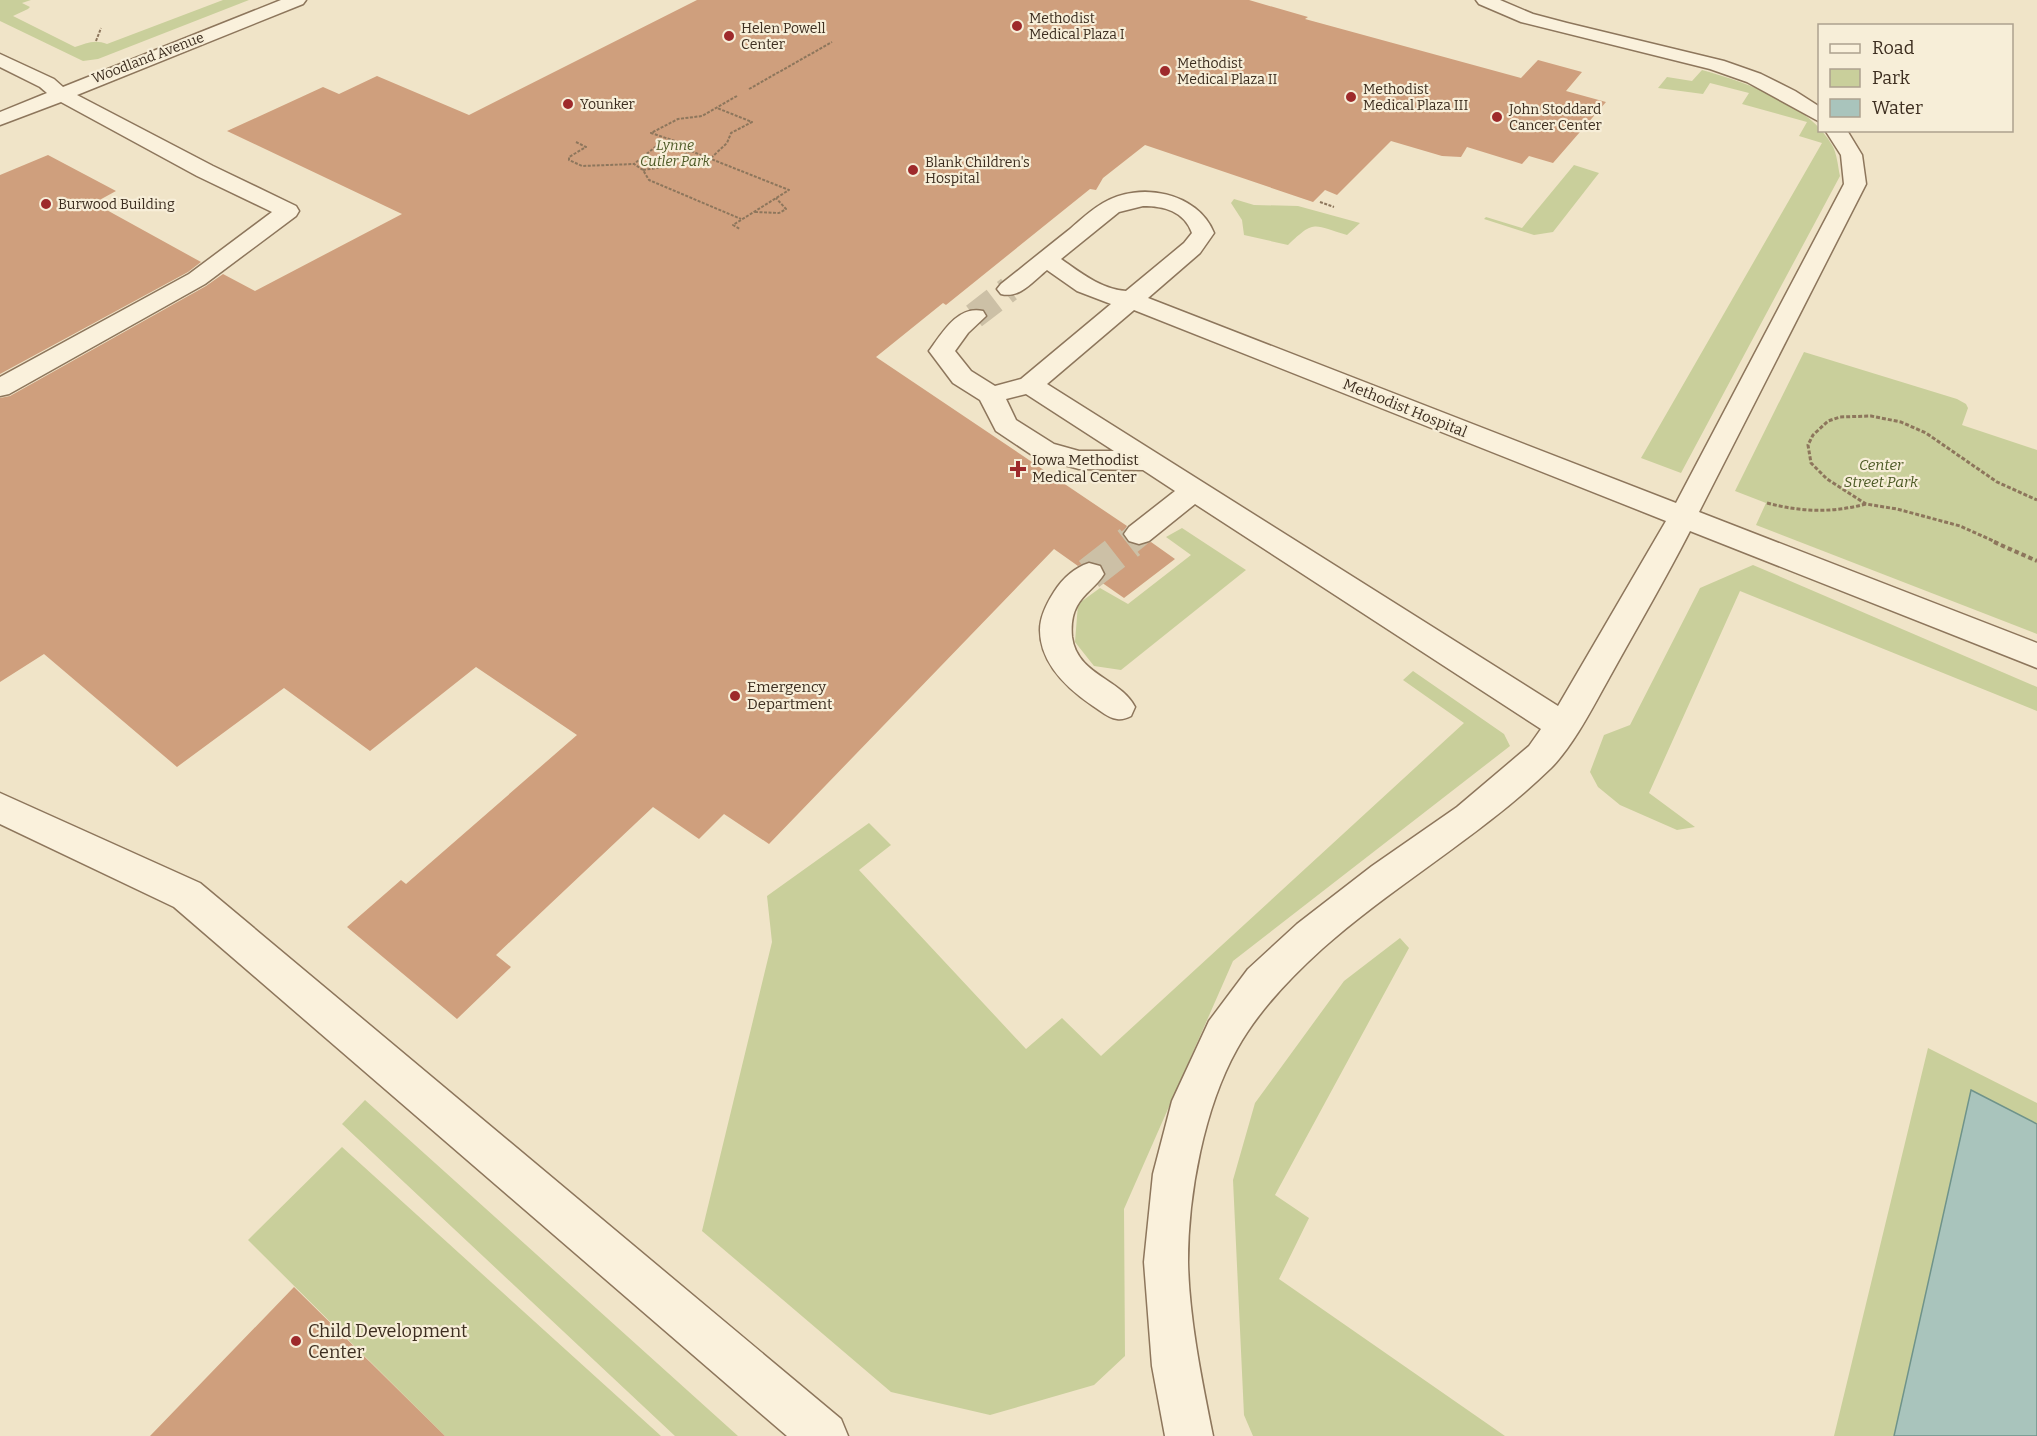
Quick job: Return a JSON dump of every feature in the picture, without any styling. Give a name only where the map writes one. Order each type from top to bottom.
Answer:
[{"type":"street","name":"Woodland Avenue","points":[[0,119],[59,93],[297,0]]},
{"type":"street","points":[[1485,0],[1526,17],[1705,63],[1761,82],[1807,106],[1818,114]]},
{"type":"street","points":[[0,60],[47,83],[59,93],[205,171],[288,211],[197,279],[0,388]]},
{"type":"street","points":[[1189,1436],[1175,1366],[1167,1251],[1174,1174],[1192,1101],[1223,1035],[1262,982],[1310,936],[1385,877],[1469,818],[1541,756],[1563,726],[1659,561],[1855,184],[1856,164],[1847,144],[1837,132]]},
{"type":"street","points":[[992,395],[1030,386],[1129,299],[1192,248],[1203,233],[1197,218],[1185,209],[1164,201],[1139,198],[1123,202],[1111,207],[1009,289]]},
{"type":"street","name":"Methodist Hospital","points":[[1047,259],[1091,290],[1110,299],[1129,299],[2037,656]]},
{"type":"street","points":[[974,316],[958,328],[942,351],[962,377],[992,395],[1005,425],[1045,451],[1079,460],[1148,460]]},
{"type":"street","points":[[1030,386],[1563,726]]},
{"type":"street","points":[[1139,534],[1194,490]]},
{"type":"street","points":[[1089,574],[1076,584],[1058,609],[1056,644],[1072,671],[1119,707]]},
{"type":"street","points":[[0,808],[187,895],[824,1436]]},
{"type":"path","points":[[749,89],[832,42]]},
{"type":"path","points":[[737,96],[702,116],[678,119],[651,133],[664,140],[682,142],[692,151],[789,190],[733,225],[740,229]]},
{"type":"path","points":[[711,158],[727,142],[731,133],[752,122],[717,108]]},
{"type":"path","points":[[576,142],[586,147],[569,157],[569,160],[582,166],[634,164],[664,140]]},
{"type":"path","points":[[643,171],[663,166],[692,151]]},
{"type":"path","points":[[634,164],[649,180],[742,220]]},
{"type":"path","points":[[754,212],[779,213],[786,208],[776,198]]},
{"type":"path","points":[[1320,202],[1334,207]]},
{"type":"path","points":[[2037,500],[2013,492],[1989,478],[1926,433],[1884,417],[1855,415],[1833,419],[1817,429],[1808,445],[1811,463],[1827,479],[1866,504],[1898,509],[1960,526],[2037,561]]},
{"type":"path","points":[[1767,503],[1799,512],[1840,512],[1866,504]]},
{"type":"green space","points":[[0,0],[31,0],[22,3],[30,7],[28,9],[13,16],[75,47],[95,42],[107,44],[223,0],[249,0],[98,59],[83,61],[0,21]]},
{"type":"green space","points":[[1702,70],[1756,88],[1792,106],[1808,117],[1818,127],[1818,132],[1822,132],[1832,145],[1840,176],[1681,473],[1641,458],[1822,143],[1799,136],[1807,122],[1742,104],[1749,93],[1710,83],[1703,94],[1658,88],[1667,77],[1692,81]]},
{"type":"green space","points":[[1574,165],[1599,173],[1553,232],[1534,235],[1484,219],[1486,217],[1522,228]]},
{"type":"green space","points":[[1234,199],[1254,205],[1298,206],[1360,223],[1347,235],[1315,226],[1304,231],[1288,245],[1244,235],[1242,220],[1231,203]]},
{"type":"green space","name":"Center Street Park","points":[[1804,352],[1957,399],[1966,404],[1968,408],[1962,425],[2037,450],[2037,634],[1756,525],[1766,503],[1735,491]]},
{"type":"green space","points":[[1182,528],[1246,570],[1121,670],[1094,666],[1075,642],[1078,604],[1100,588],[1128,604],[1191,555],[1166,537]]},
{"type":"green space","points":[[1753,565],[2037,687],[2037,711],[1740,591],[1649,793],[1695,827],[1677,830],[1620,805],[1598,787],[1590,772],[1604,735],[1630,725],[1700,588]]},
{"type":"green space","points":[[1413,671],[1504,734],[1510,746],[1233,961],[1124,1209],[1125,1356],[1094,1385],[990,1415],[891,1392],[702,1231],[772,942],[767,896],[869,823],[891,845],[859,870],[1026,1049],[1062,1018],[1101,1056],[1464,723],[1403,680]]},
{"type":"green space","points":[[1400,938],[1409,948],[1275,1195],[1309,1218],[1279,1279],[1505,1436],[1253,1436],[1244,1415],[1233,1180],[1255,1103],[1344,981]]},
{"type":"green space","points":[[1928,1048],[2037,1103],[2037,1436],[1834,1436]]},
{"type":"green space","points":[[365,1100],[738,1436],[675,1436],[342,1124]]},
{"type":"green space","points":[[342,1147],[661,1436],[445,1436],[248,1240]]},
{"type":"water","points":[[1971,1090],[2037,1124],[2037,1436],[1894,1436]]},
{"type":"building","points":[[697,0],[1249,0],[1308,17],[1305,19],[1521,78],[1538,60],[1582,72],[1566,91],[1606,102],[1553,163],[1529,156],[1522,164],[1467,147],[1461,157],[1442,156],[1391,141],[1337,195],[1325,190],[1313,202],[1145,145],[1103,178],[1096,190],[1090,189],[946,305],[943,303],[876,357],[1127,526],[1122,534],[1128,543],[1140,546],[1151,542],[1175,559],[1124,598],[1101,582],[1106,573],[1101,564],[1088,561],[1078,566],[1054,549],[769,844],[724,814],[699,839],[653,807],[496,955],[511,967],[457,1019],[347,927],[401,880],[406,884],[577,735],[476,667],[370,751],[284,688],[177,767],[44,654],[0,682],[0,398],[10,396],[206,286],[223,274],[255,291],[402,214],[227,131],[323,87],[339,94],[377,76],[469,115]]},
{"type":"building","points":[[48,155],[116,191],[94,203],[201,262],[188,272],[0,374],[0,175]]},
{"type":"building","name":"Child Development Center","points":[[294,1287],[445,1436],[150,1436]]},
{"type":"tunnel","points":[[974,316],[1009,289]]},
{"type":"tunnel","points":[[1128,543],[1139,534]]},
{"type":"tunnel","points":[[1089,574],[1130,542]]},
{"type":"place","name":"Methodist Medical Plaza I","points":[[1017,26]]},
{"type":"place","name":"Helen Powell Center","points":[[729,36]]},
{"type":"place","name":"Methodist Medical Plaza II","points":[[1165,71]]},
{"type":"place","name":"Methodist Medical Plaza III","points":[[1351,97]]},
{"type":"place","name":"Younker","points":[[568,104]]},
{"type":"place","name":"John Stoddard Cancer Center","points":[[1497,117]]},
{"type":"place","name":"Blank Children's Hospital","points":[[913,170]]},
{"type":"place","name":"Burwood Building","points":[[46,204]]},
{"type":"place","name":"Iowa Methodist Medical Center","points":[[1018,469]]},
{"type":"place","name":"Emergency Department","points":[[735,696]]},
{"type":"place","name":"Child Development Center","points":[[296,1341]]},
{"type":"park label","name":"Lynne Cutler Park","points":[[675,154]]}]
